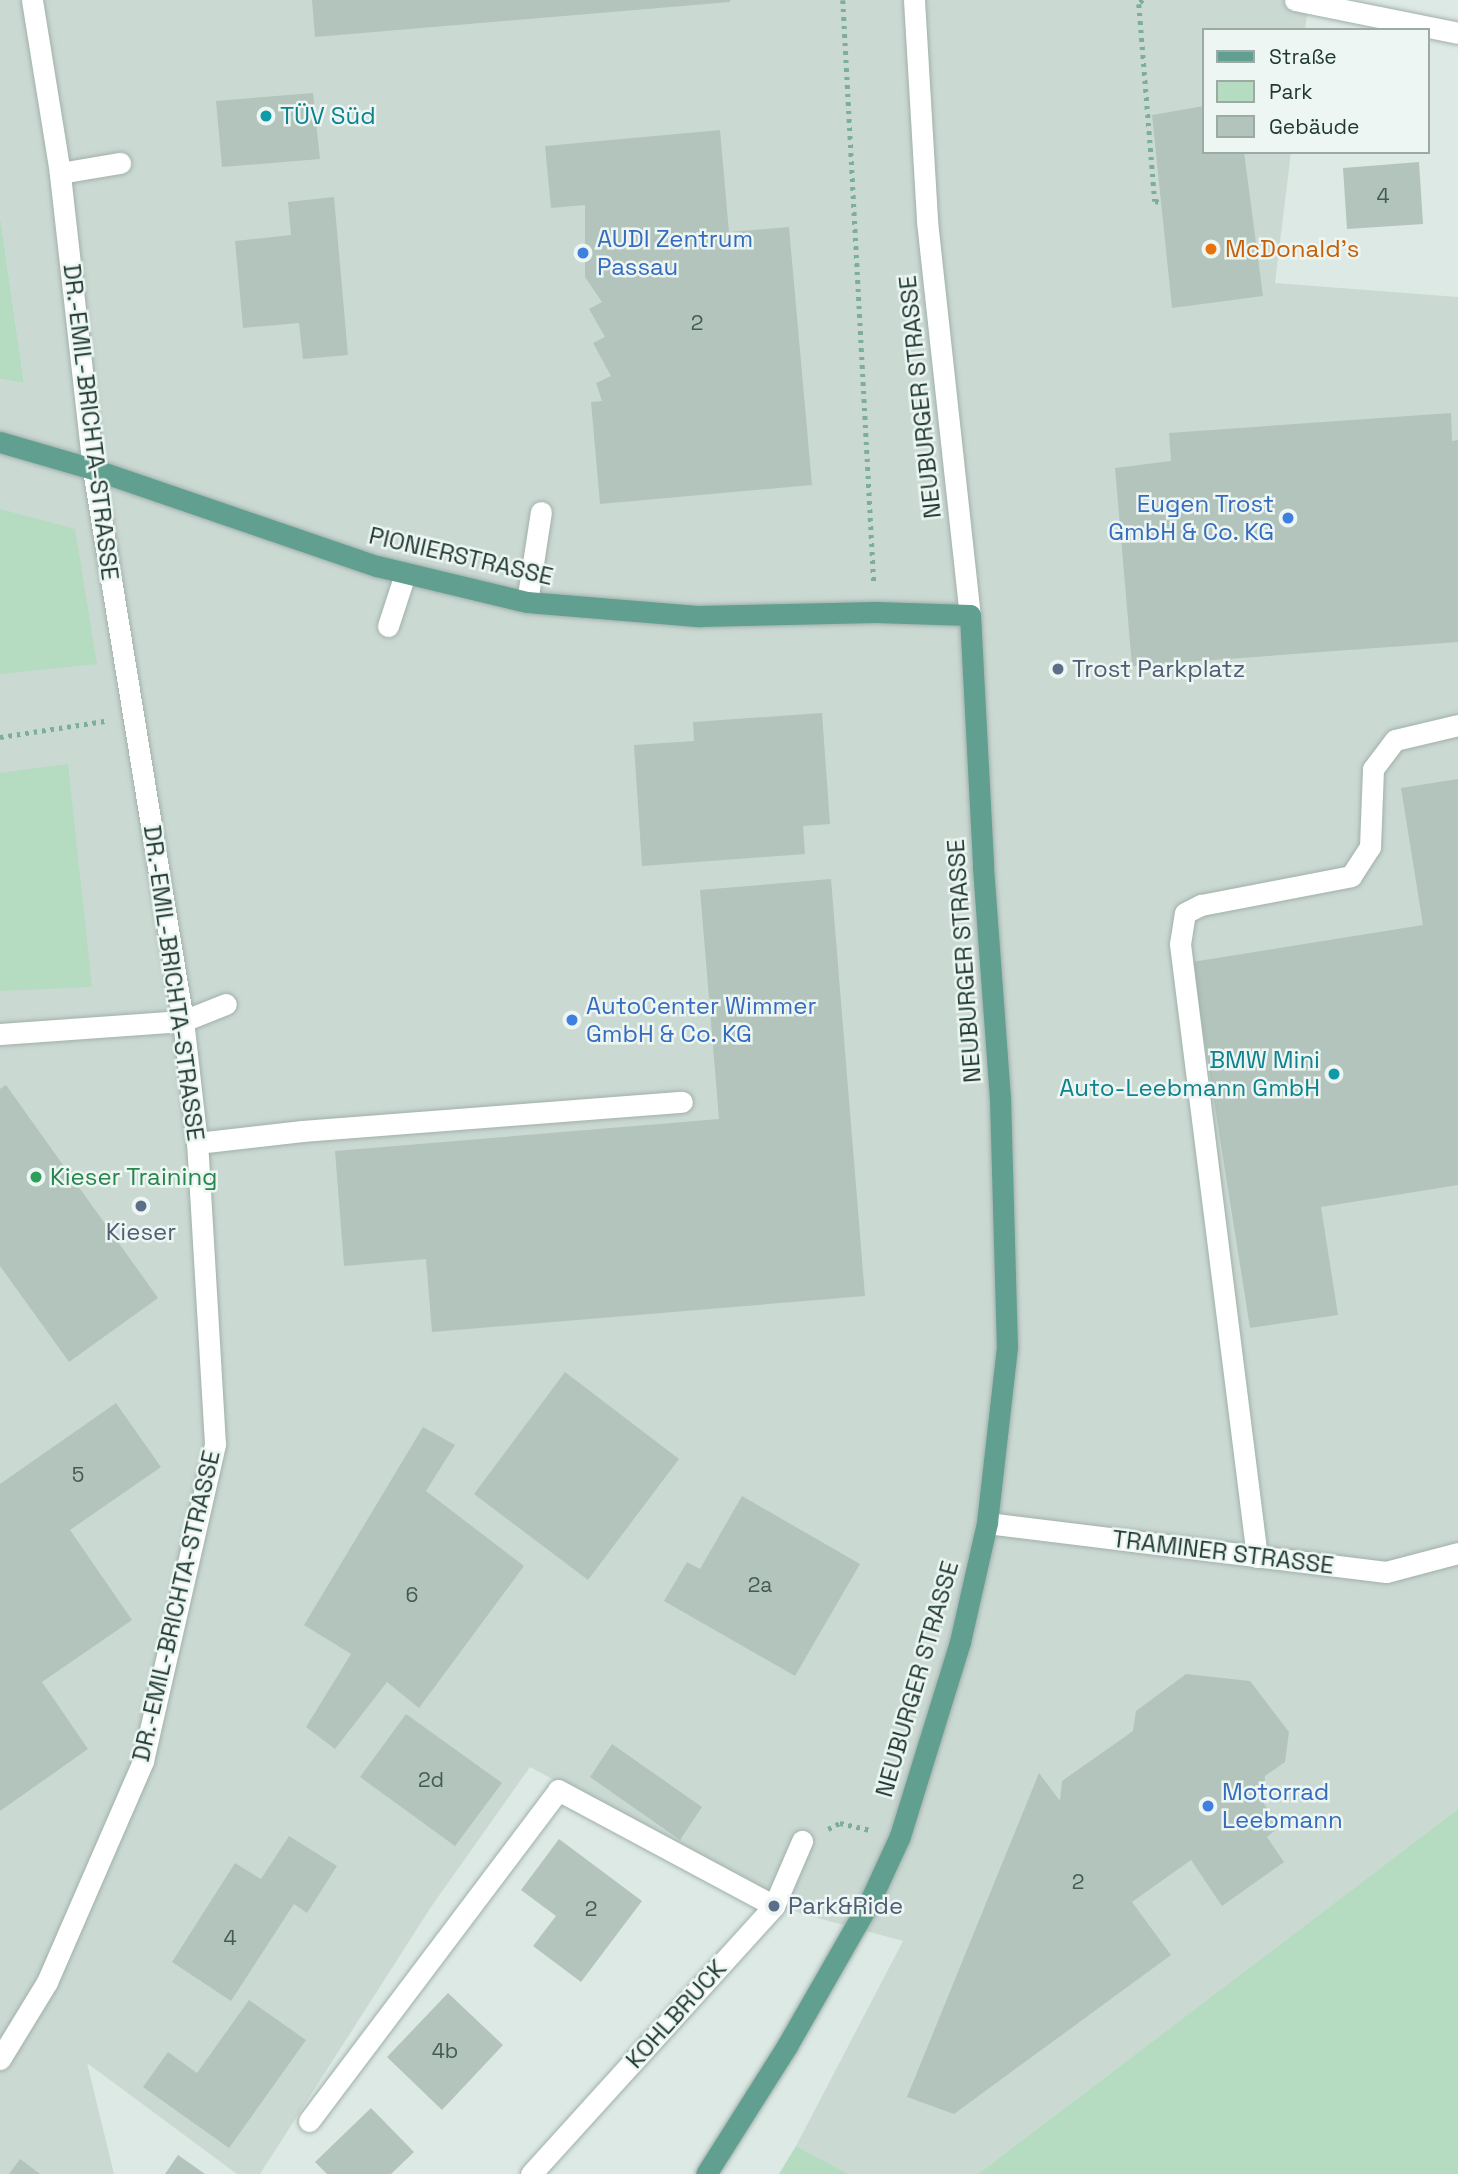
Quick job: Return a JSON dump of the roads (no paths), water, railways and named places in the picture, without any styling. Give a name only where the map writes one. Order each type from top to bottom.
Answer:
[{"type":"main road","name":"PIONIERSTRASSE","points":[[0,442],[93,469],[253,525],[405,573],[527,602],[699,616],[875,612],[970,615]]},
{"type":"main road","name":"NEUBURGER STRASSE","points":[[706,2174],[787,2046],[870,1901],[900,1836],[960,1643],[987,1523],[1007,1347],[1000,1098],[982,867],[970,615]]},
{"type":"street","name":"DR.-EMIL-BRICHTA-STRASSE","points":[[0,2059],[47,1982],[143,1761],[215,1444],[197,1143],[183,1021],[93,469],[60,173],[32,0]]},
{"type":"street","name":"NEUBURGER STRASSE","points":[[914,0],[927,221],[970,615]]},
{"type":"street","points":[[1295,0],[1458,33]]},
{"type":"street","points":[[60,173],[120,163]]},
{"type":"street","points":[[527,602],[541,512]]},
{"type":"street","points":[[388,626],[405,573]]},
{"type":"street","points":[[1257,1557],[1180,944],[1185,912],[1201,905],[1351,876],[1370,847],[1373,769],[1395,740],[1458,725]]},
{"type":"street","points":[[0,1034],[183,1021],[226,1004]]},
{"type":"street","points":[[197,1143],[302,1130],[682,1102]]},
{"type":"street","name":"TRAMINER STRASSE","points":[[987,1523],[1386,1572],[1458,1553]]},
{"type":"street","points":[[309,2120],[558,1790],[774,1906]]},
{"type":"street","name":"KOHLBRUCK","points":[[531,2174],[774,1906],[802,1841]]},
{"type":"place","name":"TÜV Süd","points":[[266,116]]},
{"type":"place","name":"McDonald's","points":[[1211,249]]},
{"type":"place","name":"AUDI Zentrum Passau","points":[[583,253]]},
{"type":"place","name":"Eugen Trost GmbH & Co. KG","points":[[1288,518]]},
{"type":"place","name":"Trost Parkplatz","points":[[1058,669]]},
{"type":"place","name":"AutoCenter Wimmer GmbH & Co. KG","points":[[572,1020]]},
{"type":"place","name":"BMW Mini Auto-Leebmann GmbH","points":[[1334,1074]]},
{"type":"place","name":"Kieser Training","points":[[36,1177]]},
{"type":"place","name":"Kieser","points":[[141,1206]]},
{"type":"place","name":"Motorrad Leebmann","points":[[1208,1806]]},
{"type":"place","name":"Park&Ride","points":[[774,1906]]}]
